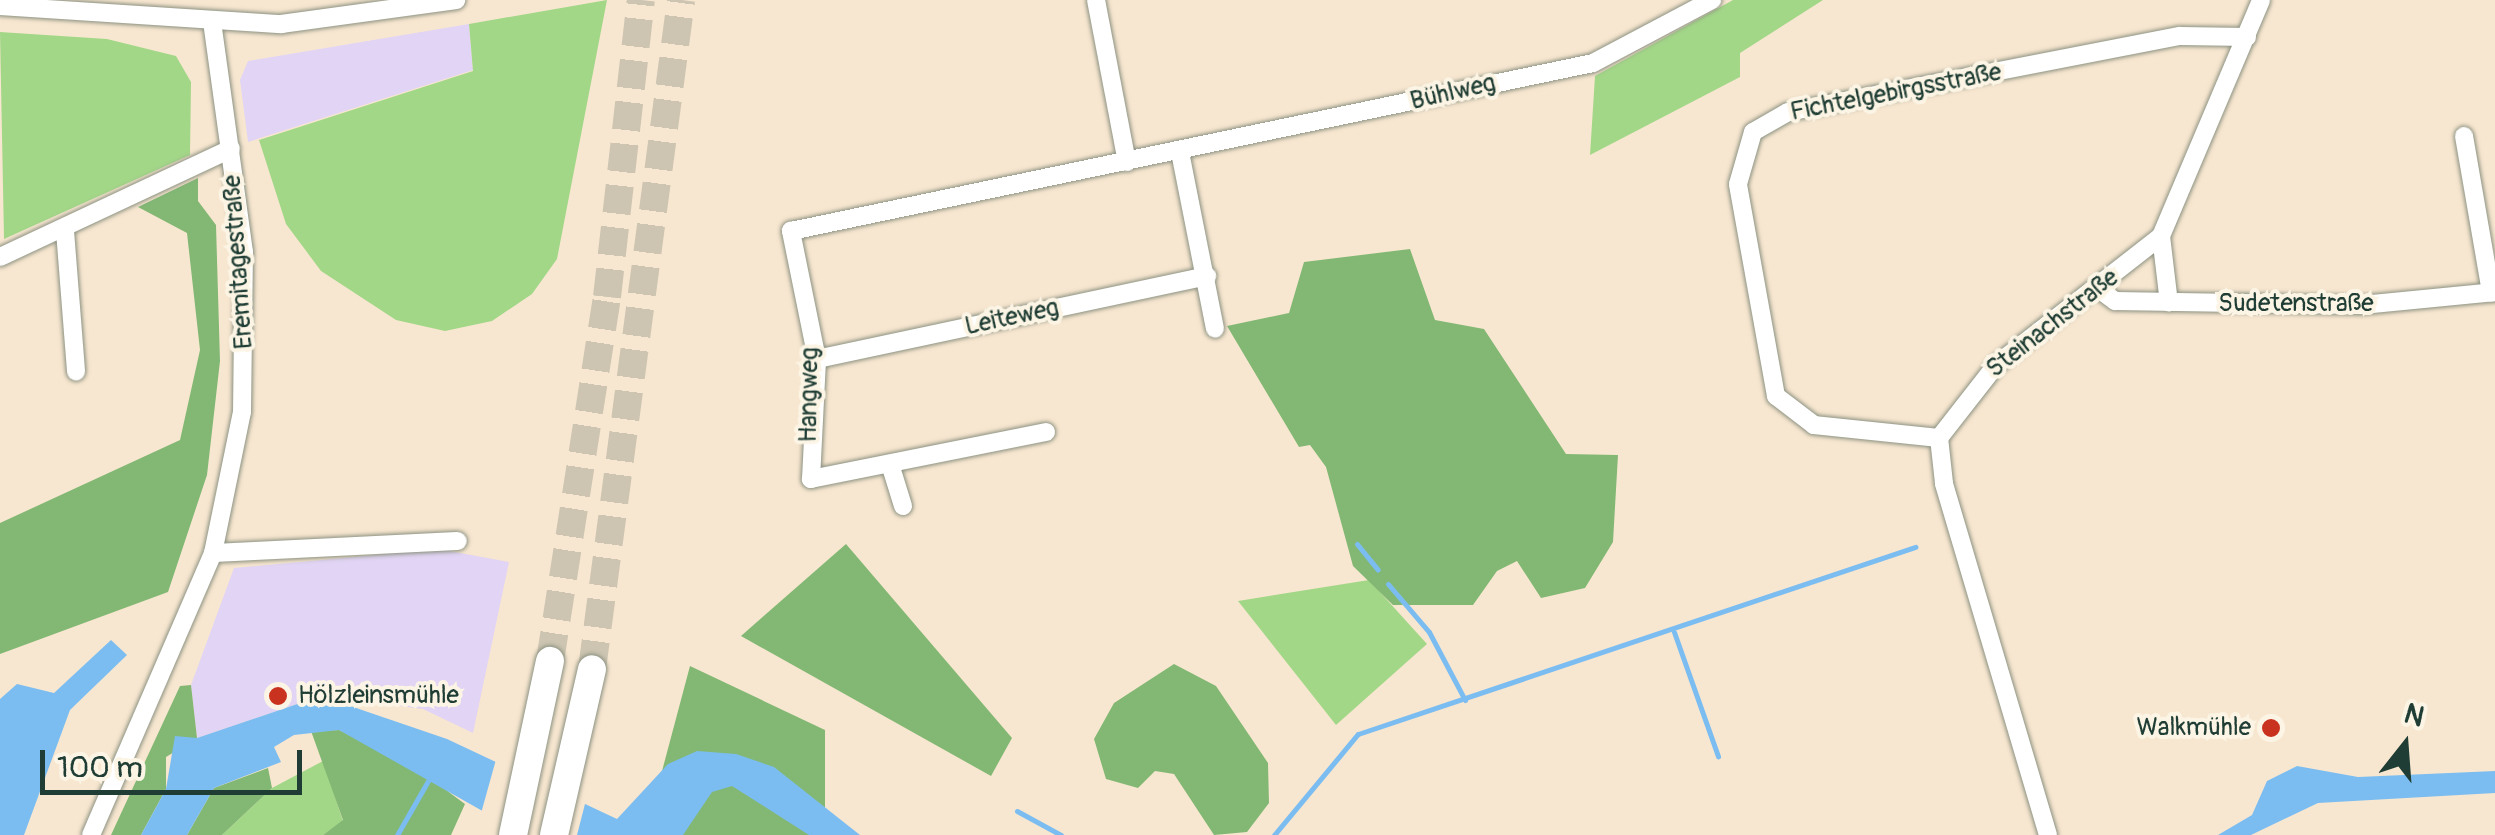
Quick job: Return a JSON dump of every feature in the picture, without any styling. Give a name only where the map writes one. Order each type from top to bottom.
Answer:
[{"type":"highway","points":[[513,835],[550,661]]},
{"type":"highway","points":[[554,835],[592,669]]},
{"type":"street","points":[[0,6],[212,22],[346,20],[456,0]]},
{"type":"street","points":[[1096,0],[1127,162]]},
{"type":"street","name":"Bühlweg","points":[[791,231],[1593,63],[1712,0]]},
{"type":"street","name":"Steinachstraße","points":[[1939,438],[1996,365],[2100,290],[2161,236],[2261,0]]},
{"type":"street","name":"Eremitagestraße","points":[[92,835],[213,553],[246,362],[231,149],[212,22]]},
{"type":"street","name":"Fichtelgebirgsstraße","points":[[1939,438],[1814,425],[1776,396],[1738,184],[1752,132],[1788,112],[2180,36],[2247,36]]},
{"type":"street","points":[[2464,136],[2493,292]]},
{"type":"street","points":[[0,257],[231,149]]},
{"type":"street","points":[[1180,152],[1208,276],[1215,329]]},
{"type":"street","points":[[64,230],[76,372]]},
{"type":"street","name":"Hangweg","points":[[791,231],[816,359],[807,474],[818,480],[1046,432]]},
{"type":"street","points":[[2161,236],[2170,303]]},
{"type":"street","name":"Leiteweg","points":[[816,359],[1208,276]]},
{"type":"street","name":"Sudetenstraße","points":[[2100,290],[2115,301],[2380,306],[2493,292]]},
{"type":"street","points":[[1939,438],[1944,482],[2048,835]]},
{"type":"street","points":[[890,464],[904,506]]},
{"type":"street","points":[[213,553],[458,541]]},
{"type":"shaded area","points":[[469,24],[473,70],[248,142],[240,80],[248,61]]},
{"type":"shaded area","points":[[439,549],[509,562],[473,733],[423,709],[321,696],[197,738],[191,685],[234,568]]},
{"type":"green space","points":[[607,0],[557,259],[532,294],[492,321],[445,331],[396,320],[321,271],[286,224],[259,140],[473,71],[469,24]]},
{"type":"green space","points":[[1733,0],[1823,0],[1740,53],[1740,77],[1590,155],[1595,76]]},
{"type":"green space","points":[[0,32],[107,39],[176,56],[191,82],[190,155],[4,239]]},
{"type":"green space","points":[[198,178],[198,201],[216,225],[220,361],[207,475],[168,592],[0,654],[0,523],[180,440],[200,350],[187,233],[138,207]]},
{"type":"green space","points":[[1410,249],[1435,320],[1484,329],[1566,454],[1618,455],[1613,542],[1585,588],[1541,598],[1517,561],[1497,571],[1473,605],[1393,605],[1353,566],[1326,467],[1310,445],[1299,447],[1227,326],[1289,313],[1304,262]]},
{"type":"green space","points":[[846,544],[1012,738],[991,776],[741,636]]},
{"type":"green space","points":[[1369,580],[1427,644],[1336,725],[1238,601]]},
{"type":"green space","points":[[1174,664],[1216,686],[1268,763],[1269,803],[1247,832],[1214,835],[1174,774],[1155,771],[1138,788],[1106,779],[1094,739],[1114,703]]},
{"type":"green space","points":[[690,666],[825,730],[825,835],[645,835]]},
{"type":"green space","points":[[191,685],[197,738],[166,757],[166,789],[141,835],[111,835],[180,686]]},
{"type":"green space","points":[[339,730],[408,762],[465,804],[451,835],[323,835],[343,820],[311,731]]},
{"type":"green space","points":[[323,761],[343,821],[323,835],[222,835],[272,788]]},
{"type":"green space","points":[[268,768],[272,788],[222,835],[187,835],[214,788]]},
{"type":"water","points":[[111,640],[127,655],[70,710],[24,835],[0,835],[0,699],[17,684],[54,693]]},
{"type":"water","points":[[321,696],[447,739],[617,819],[668,764],[697,751],[736,754],[774,767],[860,835],[809,835],[732,786],[712,792],[683,835],[525,835],[339,730],[294,735],[274,747],[281,762],[214,788],[187,835],[141,835],[166,789],[175,736],[197,738]]},
{"type":"water","points":[[2297,766],[2358,777],[2495,771],[2495,793],[2318,803],[2251,835],[2218,835],[2252,815],[2267,781]]},
{"type":"pier","points":[[497,756],[586,800],[577,835],[514,835],[480,817]]},
{"type":"waterway","points":[[1357,544],[1378,570]]},
{"type":"waterway","points":[[1274,835],[1358,734],[1915,547]]},
{"type":"waterway","points":[[1388,584],[1429,632],[1465,700]]},
{"type":"waterway","points":[[1674,632],[1718,756]]},
{"type":"waterway","points":[[397,835],[432,774]]},
{"type":"waterway","points":[[1017,811],[1061,835]]},
{"type":"tunnel","points":[[550,661],[607,297],[641,0]]},
{"type":"tunnel","points":[[592,669],[681,0]]},
{"type":"place","name":"Hölzleinsmühle","points":[[278,696]]},
{"type":"place","name":"Walkmühle","points":[[2271,728]]}]
